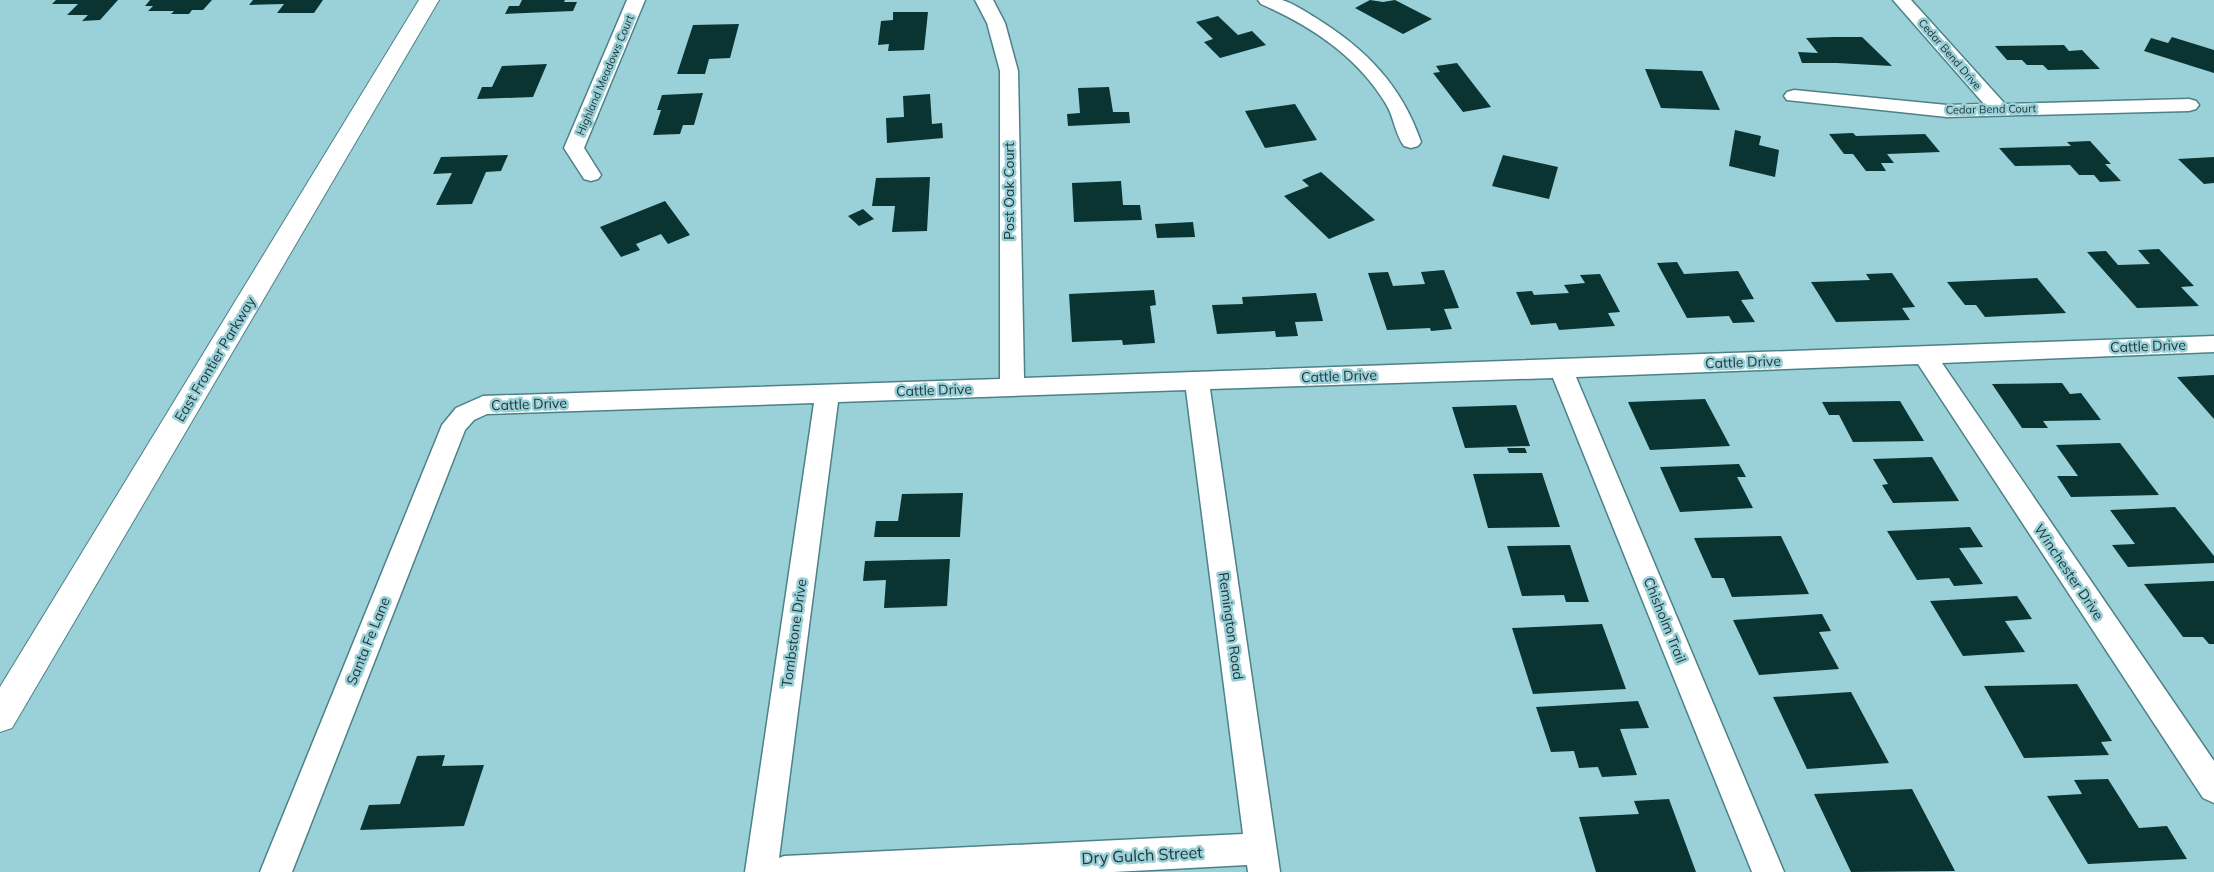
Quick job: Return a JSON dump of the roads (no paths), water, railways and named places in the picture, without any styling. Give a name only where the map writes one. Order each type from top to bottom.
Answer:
[{"type":"street","name":"East Frontier Parkway","points":[[0,717],[429,0]]},
{"type":"street","name":"Highland Meadows Court","points":[[591,175],[574,148],[636,0]]},
{"type":"street","name":"Post Oak Court","points":[[984,0],[996,23],[1008,71],[1012,387]]},
{"type":"street","points":[[1267,0],[1291,10],[1335,38],[1375,75],[1398,107],[1411,142]]},
{"type":"street","name":"Cedar Bend Drive","points":[[1902,0],[1998,108]]},
{"type":"street","name":"Cedar Bend Court","points":[[1794,96],[1947,110],[2188,105]]},
{"type":"street","name":"Cattle Drive","points":[[465,414],[483,405],[2214,344]]},
{"type":"street","name":"Winchester Drive","points":[[1924,355],[2214,788]]},
{"type":"street","name":"Chisholm Trail","points":[[1561,368],[1768,872]]},
{"type":"street","name":"Remington Road","points":[[1197,381],[1262,861]]},
{"type":"street","name":"Tombstone Drive","points":[[761,872],[827,394]]},
{"type":"street","name":"Santa Fe Lane","points":[[276,872],[454,425],[465,414]]},
{"type":"street","name":"Dry Gulch Street","points":[[784,872],[1262,861]]}]
